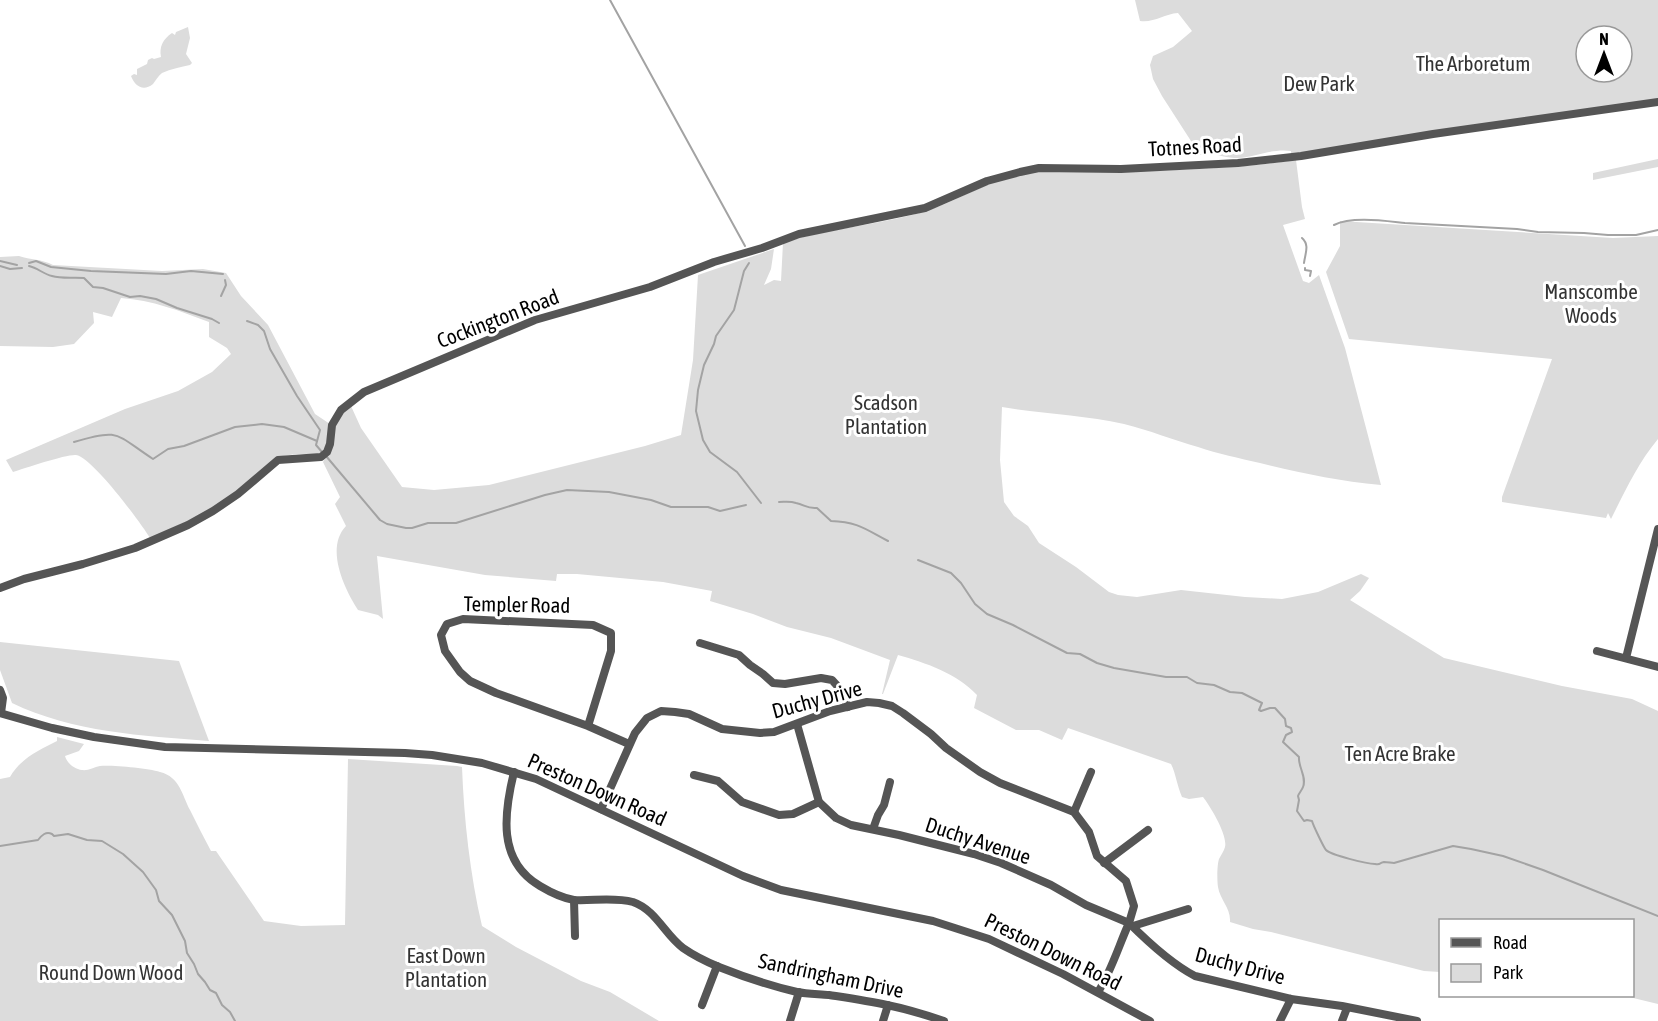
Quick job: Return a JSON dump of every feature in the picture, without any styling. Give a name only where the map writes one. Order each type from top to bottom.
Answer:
[{"type":"street","name":"Totnes Road","points":[[743,254],[799,234],[925,208],[987,181],[1039,168],[1121,169],[1238,163],[1301,156],[1434,134],[1658,102]]},
{"type":"street","name":"Cockington Road","points":[[0,588],[151,542],[188,525],[226,502],[278,460],[321,457],[327,452],[332,425],[341,410],[364,392],[535,320],[650,287],[714,262],[743,254]]},
{"type":"street","points":[[1626,658],[1658,529]]},
{"type":"street","name":"Templer Road","points":[[588,726],[611,651],[611,633],[593,625],[463,619],[447,624],[441,635],[445,651],[460,672],[470,681],[629,744]]},
{"type":"street","points":[[700,643],[739,655],[773,683],[785,684],[821,678],[832,680],[842,691],[848,707]]},
{"type":"street","points":[[1597,651],[1658,667]]},
{"type":"street","points":[[0,690],[3,698],[0,713]]},
{"type":"street","name":"Duchy Drive","points":[[601,809],[635,733],[647,718],[661,711],[688,714],[722,729],[774,732],[830,711],[867,702],[892,706],[903,712],[946,748],[1000,783],[1074,812]]},
{"type":"street","name":"Preston Down Road","points":[[0,713],[94,737],[165,747],[405,753],[461,759],[514,772],[536,779],[743,876],[781,890],[910,916],[972,933],[1017,951],[1149,1021]]},
{"type":"street","points":[[694,775],[718,781],[742,802],[779,815],[793,814],[819,802],[797,724]]},
{"type":"street","name":"Sandringham Drive","points":[[514,772],[507,802],[507,833],[510,850],[516,862],[533,882],[574,900],[633,902],[657,919],[682,947],[717,966],[753,979],[799,992],[888,1005],[944,1021]]},
{"type":"street","points":[[1091,772],[1074,812],[1089,832],[1096,856],[1126,881],[1134,906],[1131,925],[1107,978],[1098,992]]},
{"type":"street","points":[[873,829],[884,805],[890,782]]},
{"type":"street","name":"Duchy Avenue","points":[[819,802],[836,818],[850,825],[974,854],[1001,863],[1131,925]]},
{"type":"street","points":[[1104,863],[1148,830]]},
{"type":"street","points":[[574,900],[574,936]]},
{"type":"street","points":[[1131,925],[1188,909]]},
{"type":"street","name":"Duchy Drive","points":[[1131,925],[1182,969],[1195,976],[1291,999],[1417,1021]]},
{"type":"street","points":[[702,1005],[717,966]]},
{"type":"street","points":[[790,1021],[799,992]]},
{"type":"street","points":[[1280,1021],[1291,999]]},
{"type":"street","points":[[882,1021],[888,1005]]},
{"type":"street","points":[[1342,1021],[1347,1008]]},
{"type":"green space","points":[[1135,0],[1658,0],[1658,102],[1291,157],[1291,151],[1284,150],[1238,158],[1200,155],[1162,96],[1153,79],[1150,65],[1153,56],[1173,47],[1192,31],[1178,13],[1150,21],[1140,21]]},
{"type":"green space","points":[[188,27],[190,38],[186,54],[192,63],[162,73],[153,84],[146,88],[137,85],[131,76],[137,75],[137,69],[147,64],[152,58],[161,57],[161,47],[166,38]]},
{"type":"green space","points":[[1658,159],[1658,167],[1593,180],[1593,173]]},
{"type":"green space","points":[[1296,160],[1305,219],[1283,225],[1303,281],[1309,283],[1319,275],[1345,348],[1381,485],[1320,476],[1229,456],[1124,424],[1002,407],[1000,460],[1004,502],[1014,516],[1028,526],[1039,543],[1109,592],[1118,595],[1137,597],[1181,590],[1282,599],[1318,592],[1361,574],[1369,578],[1350,600],[1444,658],[1562,686],[1632,699],[1658,711],[1658,1004],[1629,997],[1634,997],[1634,919],[1439,919],[1439,972],[1424,971],[1230,922],[1229,912],[1219,892],[1217,873],[1218,862],[1225,847],[1224,835],[1203,797],[1189,799],[1182,797],[1171,764],[1068,728],[1062,740],[1039,730],[1016,730],[974,708],[977,695],[960,681],[930,665],[898,655],[882,694],[890,660],[831,638],[787,627],[710,601],[712,591],[663,582],[577,574],[557,574],[556,581],[485,575],[377,556],[383,619],[378,615],[358,610],[347,591],[337,556],[340,535],[346,526],[335,504],[340,497],[323,462],[329,452],[336,422],[351,406],[361,428],[402,487],[434,490],[489,485],[645,446],[681,435],[693,360],[698,275],[774,249],[771,269],[764,285],[774,280],[781,281],[783,243],[815,234],[923,212],[997,181],[1021,174],[1040,171],[1137,171],[1256,165]]},
{"type":"green space","name":"Manscombe Woods","points":[[1340,221],[1613,238],[1658,236],[1658,439],[1638,467],[1611,519],[1608,513],[1606,518],[1502,502],[1552,359],[1349,339],[1326,272],[1340,246]]},
{"type":"green space","points":[[19,256],[53,265],[162,271],[203,269],[226,273],[241,296],[268,325],[315,414],[330,424],[324,450],[318,454],[277,457],[237,492],[212,510],[150,538],[104,478],[76,455],[13,472],[6,460],[125,409],[178,391],[212,372],[231,354],[227,348],[209,337],[209,322],[155,304],[121,298],[112,317],[93,312],[94,323],[74,344],[53,347],[0,346],[0,257]]},
{"type":"green space","points":[[0,642],[179,661],[209,741],[108,731],[35,713],[12,703],[0,670]]},
{"type":"green space","points":[[57,737],[84,744],[79,751],[65,756],[71,765],[79,769],[113,766],[147,769],[167,774],[180,787],[211,851],[216,851],[264,921],[301,926],[345,925],[348,759],[462,767],[468,847],[482,926],[516,947],[581,981],[610,992],[659,1021],[0,1021],[0,779],[10,777],[25,760],[57,741]]},
{"type":"waterway","points":[[610,0],[745,246]]},
{"type":"waterway","points":[[1334,225],[1341,222],[1369,220],[1608,235],[1636,235],[1658,230]]},
{"type":"waterway","points":[[1302,238],[1306,247],[1304,263]]},
{"type":"waterway","points":[[0,261],[17,265]]},
{"type":"waterway","points":[[29,263],[36,261],[51,267],[91,271],[166,274],[191,271],[223,274]]},
{"type":"waterway","points":[[749,263],[744,271],[734,310],[716,336],[704,365],[696,411],[703,440],[710,452],[737,472],[761,503]]},
{"type":"waterway","points":[[0,266],[10,269],[22,268]]},
{"type":"waterway","points":[[29,266],[56,277],[84,278],[93,287],[130,297],[156,299],[219,323]]},
{"type":"waterway","points":[[1305,268],[1311,271],[1310,276]]},
{"type":"waterway","points":[[221,296],[226,285],[225,280]]},
{"type":"waterway","points":[[247,321],[258,325],[264,331],[270,349],[320,430],[316,445],[322,452]]},
{"type":"waterway","points":[[74,442],[100,435],[116,436],[153,459],[168,449],[184,446],[235,427],[262,424],[284,427],[317,441]]},
{"type":"waterway","points":[[326,456],[380,520],[406,528],[428,523],[456,523],[567,490],[609,492],[651,500],[671,507],[708,507],[720,511],[746,505]]},
{"type":"waterway","points":[[779,502],[792,502],[817,508],[831,521],[855,525],[888,541]]},
{"type":"waterway","points":[[918,560],[951,573],[975,604],[987,614],[1067,653],[1080,654],[1097,663],[1114,668],[1166,677],[1187,677],[1197,683],[1242,693],[1262,703],[1259,710],[1261,711]]},
{"type":"waterway","points":[[1261,711],[1275,708],[1285,719],[1286,726],[1291,728],[1292,732],[1286,735],[1283,742],[1299,757],[1304,780],[1298,796],[1297,811],[1304,821],[1312,821],[1323,845],[1329,852],[1357,861],[1379,864],[1394,863],[1453,846],[1471,849],[1503,856],[1543,870],[1658,916]]},
{"type":"waterway","points":[[0,846],[38,840],[46,833],[54,836],[68,834],[87,840],[102,841],[123,854],[143,872],[156,890],[159,901],[172,915],[198,974],[210,990],[216,993],[235,1021]]},
{"type":"park label","name":"The Arboretum","points":[[1473,64]]},
{"type":"park label","name":"Dew Park","points":[[1319,84]]},
{"type":"park label","name":"Scadson Plantation","points":[[886,415]]},
{"type":"park label","name":"Ten Acre Brake","points":[[1400,754]]},
{"type":"park label","name":"East Down Plantation","points":[[446,968]]},
{"type":"park label","name":"Round Down Wood","points":[[111,973]]}]
